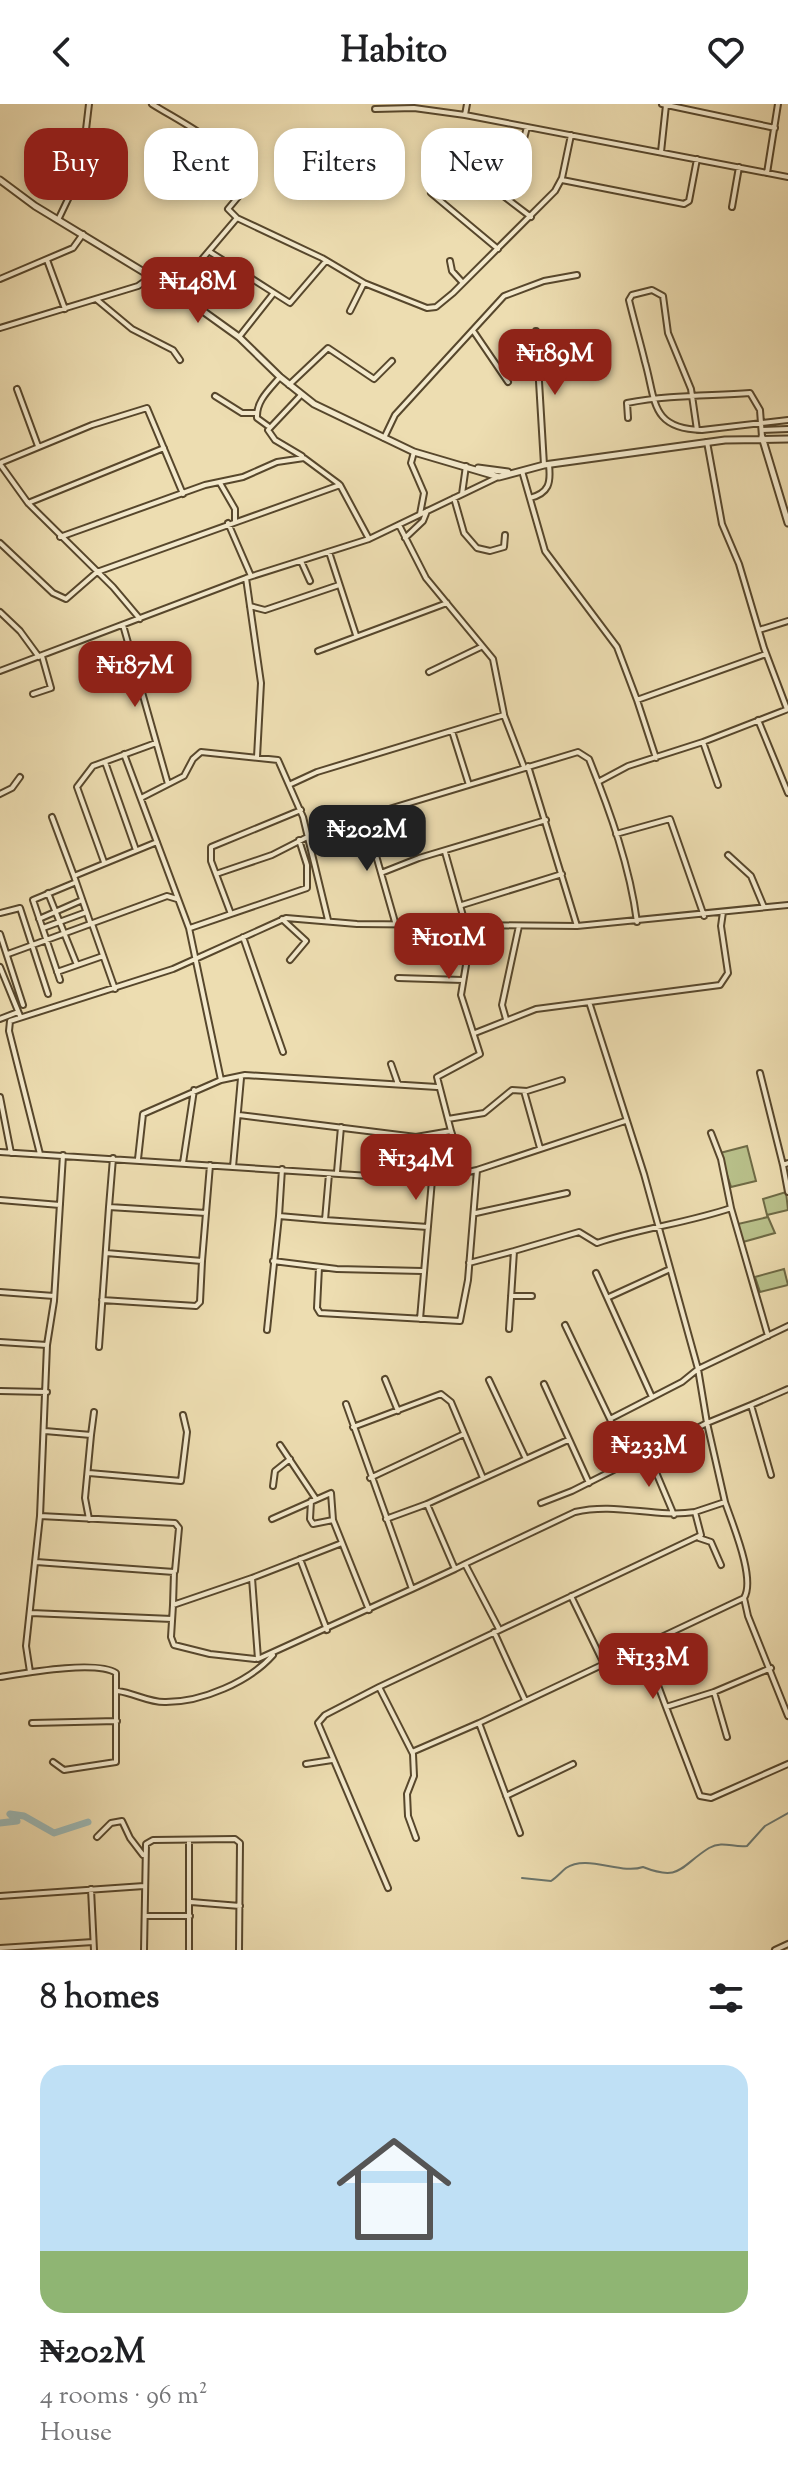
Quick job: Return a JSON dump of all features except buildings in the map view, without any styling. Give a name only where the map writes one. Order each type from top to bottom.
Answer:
[{"type":"street","points":[[58,220],[81,172],[89,104]]},
{"type":"street","points":[[152,104],[217,145],[233,160],[248,185],[228,209],[237,218],[364,283],[432,308],[463,283],[531,217],[561,180],[571,135]]},
{"type":"street","points":[[465,115],[467,104]]},
{"type":"street","points":[[767,173],[778,104]]},
{"type":"street","points":[[661,152],[664,105],[775,128]]},
{"type":"street","points":[[375,109],[414,108],[465,115],[788,177]]},
{"type":"street","points":[[561,180],[684,204],[689,201],[697,159]]},
{"type":"street","points":[[732,207],[739,167]]},
{"type":"street","points":[[0,180],[58,220],[175,291],[239,337],[301,395],[414,452],[499,477]]},
{"type":"street","points":[[439,200],[498,249]]},
{"type":"street","points":[[509,200],[531,217]]},
{"type":"street","points":[[175,291],[237,218]]},
{"type":"street","points":[[0,279],[73,248],[83,234]]},
{"type":"street","points":[[210,252],[273,294],[293,302],[326,261]]},
{"type":"street","points":[[47,260],[65,309]]},
{"type":"street","points":[[450,261],[452,271],[463,283]]},
{"type":"street","points":[[384,438],[395,415],[504,296],[544,281],[577,275]]},
{"type":"street","points":[[0,328],[138,286],[152,276]]},
{"type":"street","points":[[350,311],[364,283]]},
{"type":"street","points":[[697,430],[692,397],[668,333],[666,304],[660,292],[652,290],[632,295],[629,300],[651,399],[669,423],[678,428],[697,430],[788,420]]},
{"type":"street","points":[[239,337],[273,294]]},
{"type":"street","points":[[96,299],[132,329],[173,350],[180,360]]},
{"type":"street","points":[[530,498],[544,493],[548,487],[536,331]]},
{"type":"street","points":[[474,332],[508,382]]},
{"type":"street","points":[[289,385],[328,348],[372,378],[377,378],[392,361]]},
{"type":"street","points":[[280,377],[260,401],[256,413],[261,423],[268,426],[275,440],[340,485],[369,539]]},
{"type":"street","points":[[17,389],[38,446]]},
{"type":"street","points":[[628,418],[627,403],[684,394],[692,397],[750,393],[760,410],[762,434],[788,523]]},
{"type":"street","points":[[268,426],[301,395]]},
{"type":"street","points":[[215,396],[242,413],[256,413]]},
{"type":"street","points":[[140,619],[28,503],[0,464],[38,446],[147,408],[183,494]]},
{"type":"street","points":[[0,671],[249,577],[369,539],[510,472],[788,429]]},
{"type":"street","points":[[762,434],[788,439]]},
{"type":"street","points":[[596,783],[628,766],[703,742],[788,709],[766,654],[739,564],[722,524],[707,442]]},
{"type":"street","points":[[284,445],[290,460]]},
{"type":"street","points":[[28,503],[164,448]]},
{"type":"street","points":[[414,452],[411,463],[424,493],[420,515]]},
{"type":"street","points":[[60,537],[183,494],[304,458]]},
{"type":"street","points":[[462,494],[466,466]]},
{"type":"street","points":[[473,468],[510,472]]},
{"type":"street","points":[[522,469],[545,551],[617,647],[656,758]]},
{"type":"street","points":[[220,483],[235,509],[232,522],[249,577],[261,683],[257,757]]},
{"type":"street","points":[[0,543],[61,599],[70,597],[97,572],[340,485]]},
{"type":"street","points":[[454,498],[464,533],[477,548],[499,550],[504,547],[505,535]]},
{"type":"street","points":[[405,538],[423,521],[427,511]]},
{"type":"street","points":[[399,525],[420,570],[498,669],[504,715],[546,820],[577,926]]},
{"type":"street","points":[[329,552],[356,635]]},
{"type":"street","points":[[301,561],[310,581]]},
{"type":"street","points":[[250,606],[265,610],[339,585]]},
{"type":"street","points":[[318,651],[447,603]]},
{"type":"street","points":[[0,612],[40,657],[51,688],[33,694]]},
{"type":"street","points":[[759,630],[788,621]]},
{"type":"street","points":[[123,625],[168,785]]},
{"type":"street","points":[[429,672],[481,647]]},
{"type":"street","points":[[637,700],[766,654]]},
{"type":"street","points":[[291,784],[317,772],[504,715]]},
{"type":"street","points":[[758,720],[788,793]]},
{"type":"street","points":[[452,731],[469,785]]},
{"type":"street","points":[[703,742],[718,785]]},
{"type":"street","points":[[104,862],[77,787],[86,771],[156,743]]},
{"type":"street","points":[[141,798],[184,776],[193,759],[201,752],[278,760],[291,784],[309,835],[329,921]]},
{"type":"street","points":[[216,874],[272,855],[309,835],[578,752],[589,759],[616,834],[631,882],[637,922]]},
{"type":"street","points":[[124,754],[189,928],[221,1080]]},
{"type":"street","points":[[104,762],[136,850]]},
{"type":"street","points":[[0,794],[12,788],[20,777]]},
{"type":"street","points":[[231,914],[211,861],[211,847],[301,810]]},
{"type":"street","points":[[52,817],[84,913],[91,923],[115,989]]},
{"type":"street","points":[[365,817],[395,922]]},
{"type":"street","points":[[616,834],[670,819],[704,916]]},
{"type":"street","points":[[381,873],[419,858],[546,820]]},
{"type":"street","points":[[189,928],[308,886],[299,840]]},
{"type":"street","points":[[74,876],[157,842]]},
{"type":"street","points":[[445,852],[465,923]]},
{"type":"street","points":[[728,855],[755,882],[764,907]]},
{"type":"street","points":[[462,905],[562,874]]},
{"type":"street","points":[[60,980],[33,900],[74,883]]},
{"type":"street","points":[[167,896],[173,886]]},
{"type":"street","points":[[47,892],[77,965]]},
{"type":"street","points":[[8,954],[167,896],[177,899]]},
{"type":"street","points":[[39,919],[80,901]]},
{"type":"street","points":[[0,1019],[115,989],[197,959],[282,919],[577,926],[704,916],[788,905]]},
{"type":"street","points":[[0,913],[19,907],[48,994]]},
{"type":"street","points":[[475,1033],[536,1009],[590,1005],[723,984],[728,973],[721,926],[723,912]]},
{"type":"street","points":[[43,928],[84,913]]},
{"type":"street","points":[[282,919],[306,941],[290,960]]},
{"type":"street","points":[[465,1173],[437,1087],[440,1073],[480,1054],[475,1033],[462,1006],[463,980],[473,923]]},
{"type":"street","points":[[506,1019],[502,1005],[519,926]]},
{"type":"street","points":[[0,934],[23,1005]]},
{"type":"street","points":[[243,937],[283,1052]]},
{"type":"street","points":[[57,972],[103,956]]},
{"type":"street","points":[[0,967],[19,1014]]},
{"type":"street","points":[[398,978],[463,980]]},
{"type":"street","points":[[590,1005],[698,1369],[725,1502],[749,1585],[744,1598],[748,1616],[788,1716]]},
{"type":"street","points":[[19,1014],[10,1021],[9,1031],[40,1154]]},
{"type":"street","points":[[391,1064],[398,1084]]},
{"type":"street","points":[[760,1073],[785,1164],[788,1192]]},
{"type":"street","points":[[138,1159],[143,1114],[221,1080],[260,1074],[437,1087]]},
{"type":"street","points":[[233,1167],[242,1076]]},
{"type":"street","points":[[448,1119],[484,1113],[512,1090],[524,1091],[562,1080]]},
{"type":"street","points":[[183,1163],[194,1090]]},
{"type":"street","points":[[524,1091],[540,1148]]},
{"type":"street","points":[[0,1097],[11,1153]]},
{"type":"street","points":[[239,1115],[416,1137],[451,1131]]},
{"type":"street","points":[[0,1152],[432,1180],[477,1170],[625,1121]]},
{"type":"street","points":[[337,1173],[341,1127]]},
{"type":"street","points":[[711,1133],[721,1159],[731,1208],[768,1336]]},
{"type":"street","points":[[30,1672],[26,1646],[40,1516],[47,1345],[54,1296],[63,1155]]},
{"type":"street","points":[[99,1347],[113,1158]]},
{"type":"street","points":[[102,1300],[196,1306],[200,1302],[210,1165]]},
{"type":"street","points":[[267,1330],[282,1169]]},
{"type":"street","points":[[319,1267],[317,1308],[320,1313],[462,1319],[477,1170]]},
{"type":"street","points":[[325,1220],[329,1173]]},
{"type":"street","points":[[420,1319],[432,1180]]},
{"type":"street","points":[[475,1213],[567,1193]]},
{"type":"street","points":[[0,1200],[60,1205]]},
{"type":"street","points":[[109,1207],[206,1213]]},
{"type":"street","points":[[469,1263],[579,1232],[597,1243],[657,1224],[683,1223],[731,1208]]},
{"type":"street","points":[[279,1216],[428,1227]]},
{"type":"street","points":[[509,1329],[514,1251]]},
{"type":"street","points":[[106,1253],[202,1261]]},
{"type":"street","points":[[273,1261],[319,1267],[422,1271]]},
{"type":"street","points":[[609,1297],[668,1270]]},
{"type":"street","points":[[596,1273],[652,1397]]},
{"type":"street","points":[[0,1292],[54,1296]]},
{"type":"street","points":[[511,1296],[532,1296]]},
{"type":"street","points":[[565,1325],[628,1460]]},
{"type":"street","points":[[610,1419],[698,1369],[788,1326]]},
{"type":"street","points":[[0,1342],[47,1345]]},
{"type":"street","points":[[385,1379],[398,1411]]},
{"type":"street","points":[[489,1380],[526,1459]]},
{"type":"street","points":[[544,1384],[589,1483]]},
{"type":"street","points":[[541,1503],[589,1483],[628,1460],[707,1423],[788,1389]]},
{"type":"street","points":[[0,1391],[47,1392]]},
{"type":"street","points":[[353,1427],[441,1394],[451,1402],[483,1478]]},
{"type":"street","points":[[346,1404],[412,1589]]},
{"type":"street","points":[[751,1405],[771,1475]]},
{"type":"street","points":[[89,1519],[85,1498],[94,1412]]},
{"type":"street","points":[[89,1473],[181,1481],[187,1432],[183,1415]]},
{"type":"street","points":[[45,1431],[91,1435]]},
{"type":"street","points":[[370,1478],[464,1434]]},
{"type":"street","points":[[386,1519],[427,1504],[568,1440]]},
{"type":"street","points":[[280,1445],[313,1500],[310,1519],[313,1524],[333,1520]]},
{"type":"street","points":[[647,1451],[674,1515]]},
{"type":"street","points":[[273,1486],[275,1471],[290,1459]]},
{"type":"street","points":[[272,1519],[326,1493],[333,1495],[333,1520],[369,1610]]},
{"type":"street","points":[[118,1691],[164,1703],[227,1688],[274,1655],[575,1512],[609,1507],[674,1515],[725,1502]]},
{"type":"street","points":[[427,1504],[455,1569]]},
{"type":"street","points":[[388,1888],[318,1721],[379,1687],[696,1537],[702,1532],[695,1512]]},
{"type":"street","points":[[40,1516],[175,1523],[179,1528],[172,1619],[174,1645],[255,1659],[274,1655]]},
{"type":"street","points":[[696,1537],[711,1542],[721,1565]]},
{"type":"street","points":[[173,1605],[342,1543]]},
{"type":"street","points":[[300,1559],[327,1630]]},
{"type":"street","points":[[36,1562],[154,1569],[174,1572],[174,1576]]},
{"type":"street","points":[[465,1564],[525,1700]]},
{"type":"street","points":[[252,1578],[255,1659]]},
{"type":"street","points":[[571,1596],[604,1664]]},
{"type":"street","points":[[412,1752],[644,1648],[744,1598]]},
{"type":"street","points":[[31,1613],[172,1619]]},
{"type":"street","points":[[644,1648],[698,1792],[704,1797],[732,1790],[788,1764]]},
{"type":"street","points":[[666,1707],[714,1692],[771,1668]]},
{"type":"street","points":[[0,1677],[30,1672],[112,1670],[117,1677],[115,1763],[64,1770],[53,1762]]},
{"type":"street","points":[[379,1687],[412,1752],[414,1776],[407,1794],[408,1816],[416,1838]]},
{"type":"street","points":[[714,1692],[727,1737]]},
{"type":"street","points":[[32,1723],[117,1721]]},
{"type":"street","points":[[479,1723],[520,1833]]},
{"type":"street","points":[[306,1764],[332,1760]]},
{"type":"street","points":[[506,1796],[573,1764]]},
{"type":"street","points":[[97,1837],[111,1823],[122,1821],[128,1835],[145,1857]]},
{"type":"street","points":[[144,1950],[146,1844],[150,1841],[240,1841],[239,1950]]},
{"type":"street","points":[[189,1841],[189,1950]]},
{"type":"street","points":[[0,1896],[144,1886]]},
{"type":"street","points":[[91,1889],[94,1950]]},
{"type":"street","points":[[191,1902],[240,1906]]},
{"type":"street","points":[[144,1916],[190,1916]]},
{"type":"street","points":[[0,1948],[93,1942]]},
{"type":"street","points":[[775,1950],[788,1944]]},
{"type":"green space","points":[[747,1146],[756,1181],[731,1187],[720,1153]]},
{"type":"green space","points":[[786,1192],[788,1210],[767,1215],[763,1199]]},
{"type":"green space","points":[[768,1217],[775,1233],[743,1242],[738,1224]]},
{"type":"green space","points":[[784,1269],[788,1285],[760,1292],[755,1277]]},
{"type":"waterway","points":[[522,1878],[551,1881],[566,1868],[584,1863],[673,1872],[714,1846],[747,1846],[765,1826],[788,1813]]},
{"type":"waterway","points":[[0,1823],[17,1821],[10,1814],[24,1816],[54,1833],[88,1822]]}]
